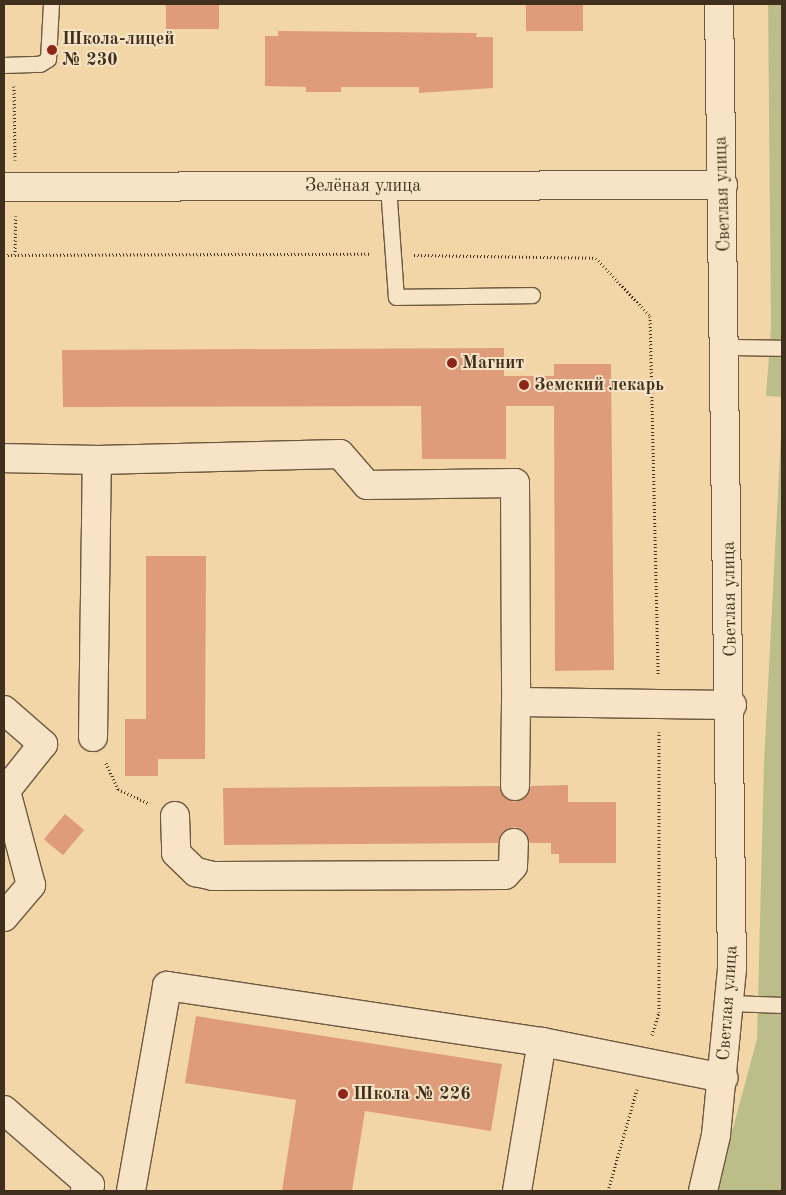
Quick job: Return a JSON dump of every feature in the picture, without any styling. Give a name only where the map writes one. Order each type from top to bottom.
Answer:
[{"type":"street","name":"Светлая улица","points":[[703,1191],[723,1078],[731,1003],[732,705],[727,347],[719,4]]},
{"type":"street","name":"Зелёная улица","points":[[4,187],[723,186]]},
{"type":"street","points":[[4,458],[97,460],[340,454],[367,485],[515,483],[515,786]]},
{"type":"street","points":[[93,736],[97,460]]},
{"type":"street","points":[[516,702],[732,705]]},
{"type":"street","points":[[4,710],[43,744],[5,792],[30,885],[4,917]]},
{"type":"street","points":[[175,816],[176,852],[196,872],[213,876],[505,875],[513,866],[514,843]]},
{"type":"street","points":[[131,1191],[167,986],[542,1042],[723,1078]]},
{"type":"street","points":[[517,1191],[542,1042]]},
{"type":"street","points":[[4,1110],[90,1184],[85,1191]]},
{"type":"lane","points":[[4,65],[40,64],[48,59],[51,4]]},
{"type":"lane","points":[[388,186],[396,297],[532,295]]},
{"type":"lane","points":[[727,347],[782,348]]},
{"type":"lane","points":[[731,1003],[782,1004]]},
{"type":"path","points":[[4,255],[393,255],[596,258],[650,316],[659,704],[659,1012],[608,1191]]},
{"type":"path","points":[[93,736],[118,789],[175,816]]},
{"type":"green space","points":[[768,4],[782,4],[782,397],[766,396],[771,328]]},
{"type":"green space","points":[[782,415],[782,1191],[716,1191],[757,1039],[764,763]]},
{"type":"building","points":[[166,4],[219,4],[219,29],[166,29]]},
{"type":"building","points":[[526,4],[583,4],[583,31],[526,31]]},
{"type":"building","points":[[278,31],[477,33],[476,37],[493,37],[493,88],[419,93],[419,87],[341,87],[341,92],[306,92],[306,87],[265,86],[265,36],[278,36]]},
{"type":"building","points":[[504,348],[504,376],[554,376],[554,364],[611,364],[614,670],[555,671],[554,406],[506,406],[506,459],[422,459],[421,406],[63,407],[62,350]]},
{"type":"building","points":[[146,556],[206,556],[205,759],[158,759],[158,776],[125,776],[125,719],[146,719]]},
{"type":"building","points":[[568,785],[568,802],[616,802],[616,863],[559,863],[559,854],[551,854],[551,843],[530,843],[523,830],[515,827],[501,834],[498,843],[224,845],[223,788],[499,786],[507,799],[515,802],[528,794],[531,786]]},
{"type":"building","points":[[65,814],[84,830],[63,855],[44,839]]},
{"type":"building","points":[[196,1016],[502,1064],[491,1131],[365,1111],[352,1191],[282,1191],[296,1100],[185,1083]]},
{"type":"place","name":"Школа-лицей № 230","points":[[52,50]]},
{"type":"place","name":"Магнит","points":[[452,363]]},
{"type":"place","name":"Земский лекарь","points":[[524,385]]},
{"type":"place","name":"Школа № 226","points":[[343,1094]]}]
